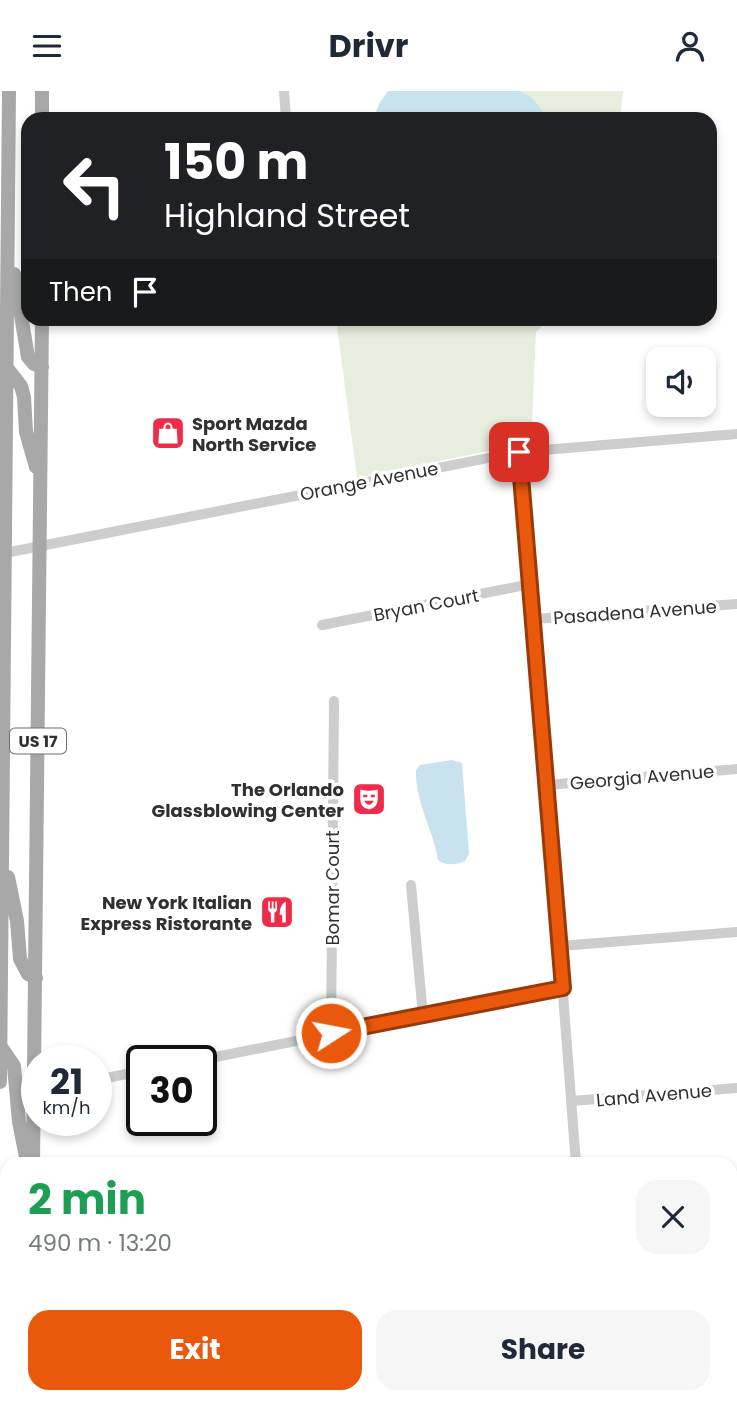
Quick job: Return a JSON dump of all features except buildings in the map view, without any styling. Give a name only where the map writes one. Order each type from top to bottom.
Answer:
[{"type":"main road","name":"US 17","points":[[0,1082],[4,369],[9,91]]},
{"type":"main road","points":[[42,91],[42,112]]},
{"type":"main road","points":[[8,249],[21,306]]},
{"type":"main road","points":[[24,326],[28,357],[34,364],[42,367]]},
{"type":"main road","name":"US 17","points":[[36,1045],[42,326]]},
{"type":"main road","points":[[4,369],[21,386],[26,432],[40,482]]},
{"type":"main road","points":[[2,844],[17,921],[20,959],[28,974],[36,978]]},
{"type":"main road","points":[[0,1047],[15,1066],[19,1122],[26,1157]]},
{"type":"main road","name":"US 17","points":[[33,1157],[34,1136]]},
{"type":"street","points":[[284,91],[286,112]]},
{"type":"street","name":"Orange Avenue","points":[[5,553],[519,452],[737,433]]},
{"type":"street","points":[[519,452],[575,1157]]},
{"type":"street","name":"Bryan Court","points":[[322,625],[531,585]]},
{"type":"street","name":"Pasadena Avenue","points":[[534,619],[737,604]]},
{"type":"street","name":"Bomar Court","points":[[331,1033],[334,701]]},
{"type":"street","name":"Georgia Avenue","points":[[547,785],[737,769]]},
{"type":"street","points":[[411,885],[423,1016]]},
{"type":"street","points":[[560,946],[737,932]]},
{"type":"street","points":[[217,1056],[563,988]]},
{"type":"street","name":"Land Avenue","points":[[571,1101],[737,1088]]},
{"type":"green space","points":[[520,91],[623,91],[621,112],[544,112],[533,98]]},
{"type":"green space","points":[[337,326],[542,326],[536,332],[531,444],[357,478]]},
{"type":"water","points":[[388,91],[520,91],[533,98],[544,112],[376,112]]},
{"type":"water","points":[[452,760],[462,763],[469,854],[465,861],[451,864],[438,860],[418,793],[416,770],[420,765]]},
{"type":"place","name":"Sport Mazda North Service","points":[[168,433]]},
{"type":"place","name":"The Orlando Glassblowing Center","points":[[369,799]]},
{"type":"place","name":"New York Italian Express Ristorante","points":[[277,912]]},
{"type":"route","points":[[331,1033],[563,988],[519,452]]}]
